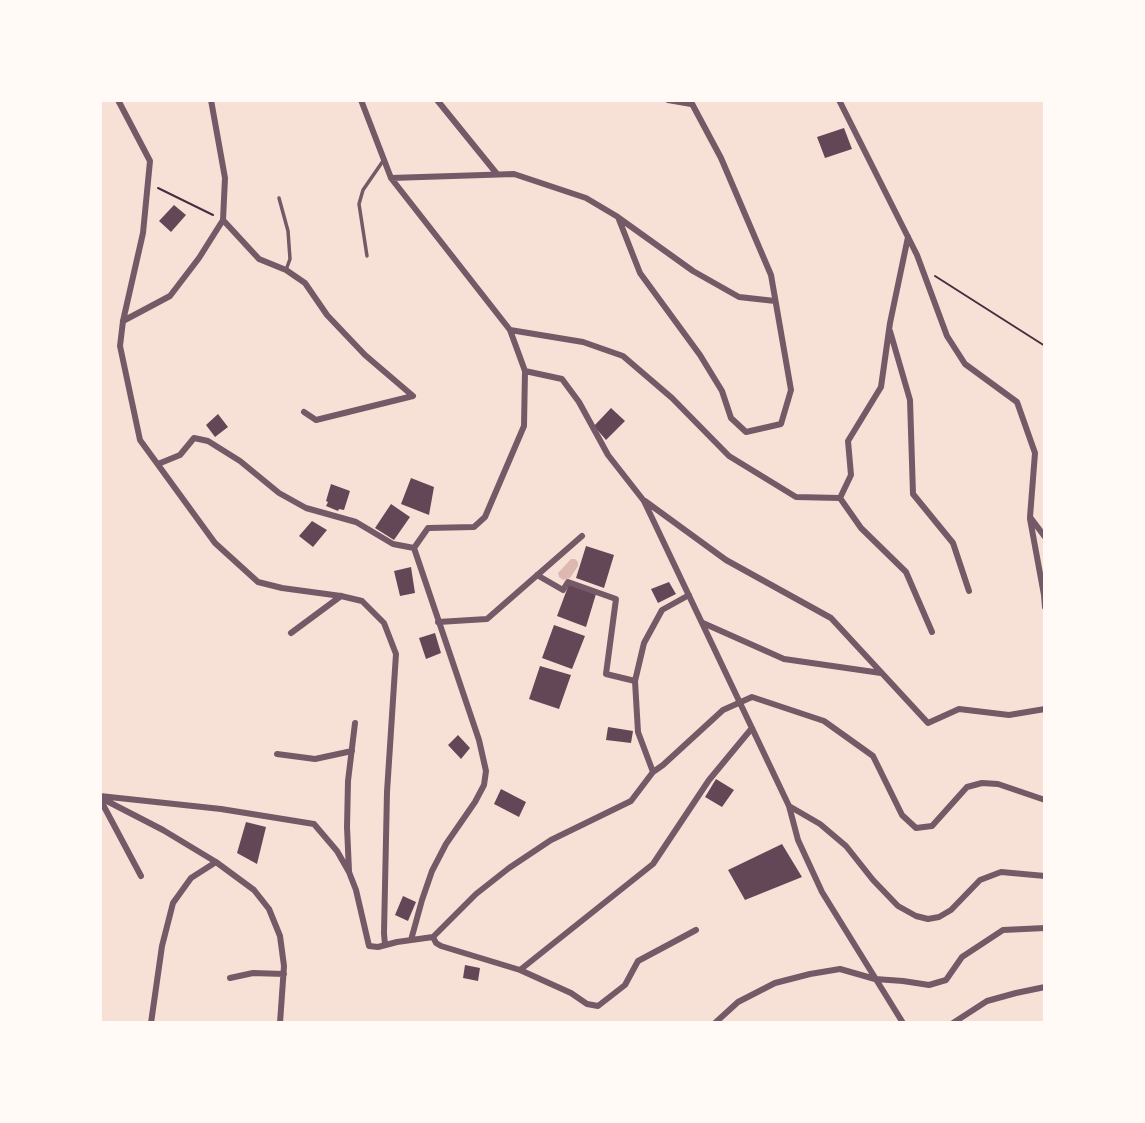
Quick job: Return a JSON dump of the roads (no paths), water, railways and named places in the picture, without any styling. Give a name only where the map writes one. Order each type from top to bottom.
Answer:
[{"type":"street","points":[[118,100],[150,161],[144,233],[123,321],[120,346],[140,440],[215,543],[258,582],[362,601],[384,623],[396,654],[387,792],[385,945]]},
{"type":"street","points":[[123,321],[170,296],[223,220],[225,178],[211,100]]},
{"type":"street","points":[[360,100],[391,178],[510,330],[525,371],[524,426],[485,517],[474,527],[428,528],[414,548]]},
{"type":"street","points":[[437,100],[497,174]]},
{"type":"street","points":[[618,217],[639,272],[701,355],[722,391],[731,418],[746,432],[781,424],[790,390],[771,275],[721,158],[691,102],[668,100]]},
{"type":"street","points":[[839,100],[908,237],[947,336],[965,364],[1017,402],[1035,453],[1030,517],[1045,607]]},
{"type":"street","points":[[391,178],[514,174],[586,198],[618,217],[693,271],[739,297],[775,300]]},
{"type":"street","points":[[223,220],[258,260],[286,270],[305,284],[327,315],[365,355],[413,396],[316,420],[304,412]]},
{"type":"street","points":[[839,498],[851,475],[848,441],[881,387],[908,237]]},
{"type":"street","points":[[890,329],[910,400],[913,494],[953,543],[969,591]]},
{"type":"street","points":[[510,330],[583,342],[623,356],[672,398],[729,456],[796,497],[839,498]]},
{"type":"street","points":[[525,371],[562,379],[579,402],[608,455],[644,501],[789,806],[798,840],[822,892],[903,1023]]},
{"type":"street","points":[[158,464],[180,455],[194,438],[208,441],[240,461],[279,493],[306,508],[356,522],[393,544],[414,548]]},
{"type":"street","points":[[839,498],[861,527],[906,572],[932,632]]},
{"type":"street","points":[[644,501],[726,561],[831,618],[928,723],[959,709],[1009,715],[1045,709]]},
{"type":"street","points":[[1030,517],[1045,537]]},
{"type":"street","points":[[438,622],[487,619],[582,536]]},
{"type":"street","points":[[411,940],[432,871],[446,844],[475,802],[484,785],[486,771],[479,740],[414,548]]},
{"type":"street","points":[[537,575],[563,590],[568,582],[616,598],[606,674],[635,681]]},
{"type":"street","points":[[653,772],[638,732],[635,681],[644,643],[662,611],[689,595]]},
{"type":"street","points":[[291,633],[341,596]]},
{"type":"street","points":[[702,623],[783,659],[881,673]]},
{"type":"street","points":[[100,797],[220,809],[314,824],[337,851],[349,872],[356,890],[367,943],[373,947],[433,937],[476,894],[509,868],[551,840],[631,801],[653,772],[723,710],[752,697],[824,720],[873,756],[902,815],[916,828],[932,826],[967,787],[982,783],[998,784],[1045,800]]},
{"type":"street","points":[[349,872],[348,781],[355,723]]},
{"type":"street","points":[[520,970],[653,864],[709,780],[752,729]]},
{"type":"street","points":[[277,754],[315,759],[352,751]]},
{"type":"street","points":[[100,797],[216,862],[254,890],[269,909],[280,936],[284,974],[280,1023]]},
{"type":"street","points":[[100,797],[141,876]]},
{"type":"street","points":[[789,806],[820,824],[846,846],[898,906],[916,916],[928,919],[939,917],[951,910],[980,880],[1001,872],[1045,876]]},
{"type":"street","points":[[151,1023],[162,946],[173,903],[191,878],[216,862]]},
{"type":"street","points":[[715,1023],[738,1002],[775,983],[810,974],[840,970],[875,979],[929,985],[946,980],[961,957],[1003,930],[1045,928]]},
{"type":"street","points":[[433,937],[441,946],[520,970],[571,993],[587,1004],[598,1006],[625,985],[638,961],[696,930]]},
{"type":"street","points":[[230,978],[253,973],[284,974]]},
{"type":"street","points":[[953,1023],[987,1001],[1045,987]]},
{"type":"lane","points":[[367,256],[359,204],[363,190],[384,160]]},
{"type":"lane","points":[[279,198],[288,231],[290,259],[286,270]]}]
